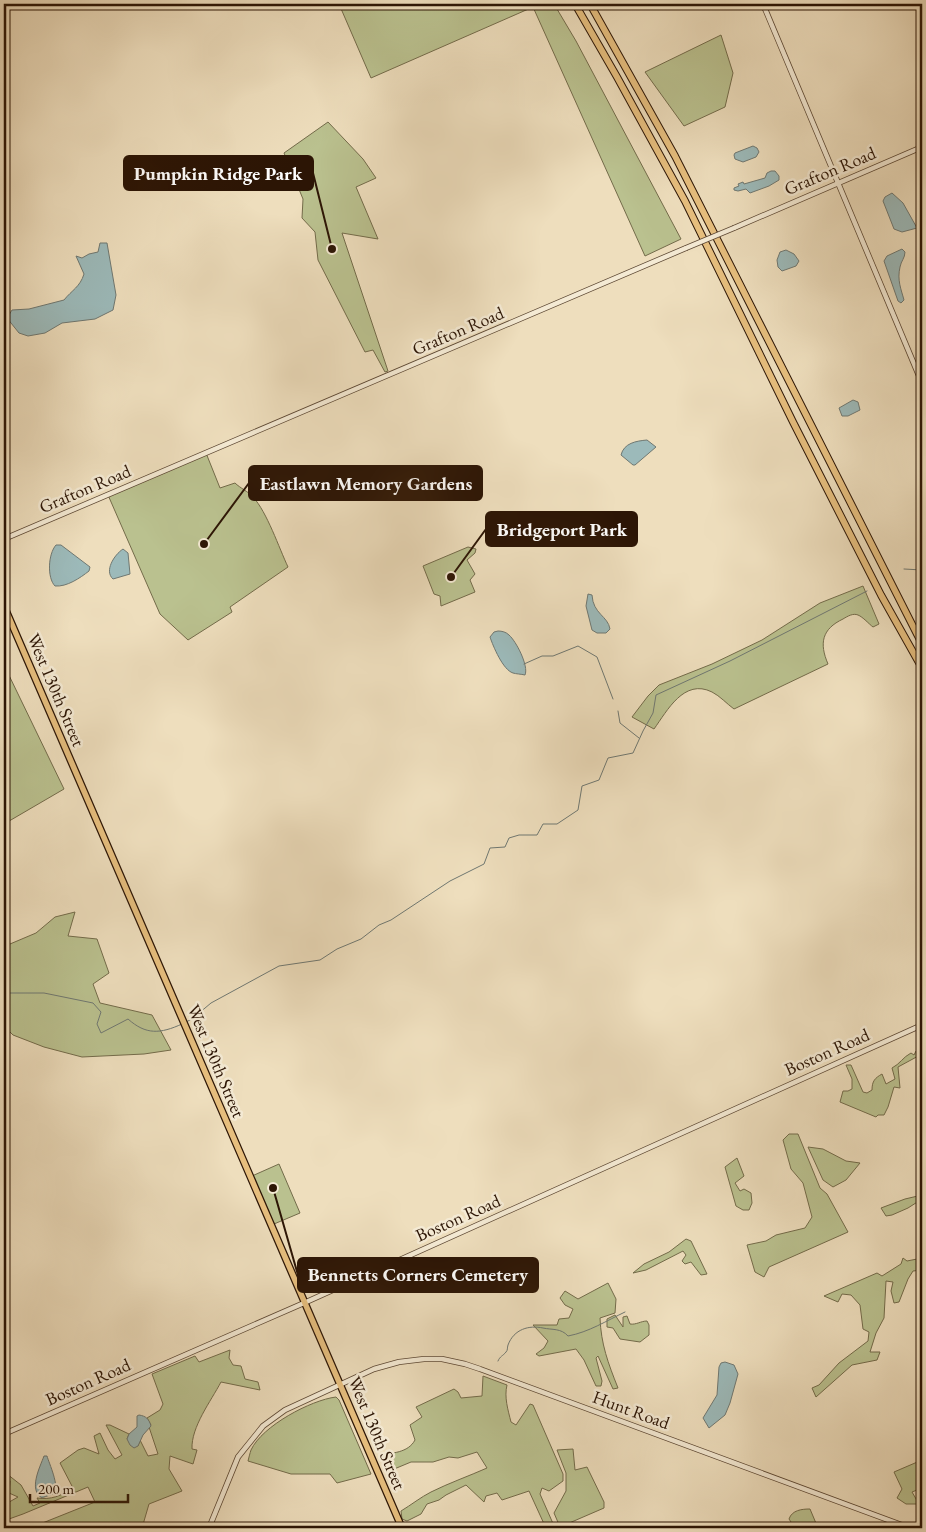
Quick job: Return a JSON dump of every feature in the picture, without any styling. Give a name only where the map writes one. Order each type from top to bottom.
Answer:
[{"type":"highway","points":[[574,4],[617,77],[685,201],[806,448],[881,595],[922,668]]},
{"type":"highway","points":[[590,4],[675,156],[922,644]]},
{"type":"main road","name":"West 130th Street","points":[[4,606],[402,1528]]},
{"type":"street","points":[[763,4],[922,382]]},
{"type":"street","name":"Grafton Road","points":[[4,539],[922,146]]},
{"type":"street","name":"Boston Road","points":[[4,1434],[304,1303],[922,1024]]},
{"type":"street","name":"Hunt Road","points":[[209,1528],[236,1462],[256,1434],[268,1422],[285,1410],[374,1370],[405,1361],[432,1359],[465,1364],[719,1456],[910,1528]]},
{"type":"green space","points":[[339,4],[554,4],[576,41],[681,239],[645,256],[533,7],[371,78]]},
{"type":"green space","points":[[721,35],[733,73],[725,107],[684,126],[645,72]]},
{"type":"green space","points":[[328,122],[363,159],[376,178],[356,187],[378,239],[342,233],[388,371],[385,372],[373,350],[365,352],[318,260],[315,232],[302,218],[303,199],[284,153]]},
{"type":"green space","points":[[206,453],[220,488],[235,483],[251,495],[258,504],[268,521],[288,567],[230,607],[232,612],[188,640],[160,614],[108,495]]},
{"type":"green space","points":[[468,547],[476,549],[475,553],[467,560],[475,574],[470,580],[475,592],[441,606],[440,596],[434,594],[423,566]]},
{"type":"green space","points":[[863,586],[879,624],[873,627],[862,617],[854,614],[836,623],[824,637],[824,650],[828,664],[734,709],[712,692],[693,689],[677,698],[654,729],[632,717],[659,685],[712,664],[762,640],[820,603]]},
{"type":"green space","points":[[4,665],[64,789],[4,824]]},
{"type":"green space","points":[[75,912],[68,936],[97,939],[109,973],[93,984],[100,1003],[152,1015],[171,1050],[144,1054],[82,1057],[44,1047],[13,1035],[4,1026],[4,939],[10,944],[36,933],[55,917]]},
{"type":"green space","points":[[922,1049],[922,1054],[898,1067],[900,1088],[894,1087],[884,1115],[876,1117],[840,1102],[843,1091],[852,1089],[852,1079],[846,1065],[851,1065],[863,1092],[867,1093],[872,1090],[874,1080],[882,1074],[886,1084],[895,1079],[892,1068],[911,1053],[914,1055],[916,1051]]},
{"type":"green space","points":[[789,1134],[798,1134],[820,1188],[827,1194],[848,1232],[769,1267],[764,1277],[755,1272],[747,1245],[766,1241],[776,1235],[805,1228],[812,1217],[803,1183],[791,1169],[783,1140]]},
{"type":"green space","points":[[808,1147],[823,1149],[846,1161],[860,1163],[846,1180],[833,1187],[823,1180]]},
{"type":"green space","points":[[737,1158],[744,1176],[735,1183],[740,1191],[744,1189],[751,1193],[752,1203],[749,1210],[743,1210],[736,1206],[725,1167]]},
{"type":"green space","points":[[279,1164],[300,1213],[274,1224],[252,1176]]},
{"type":"green space","points":[[922,1195],[922,1199],[892,1215],[886,1216],[881,1208],[905,1199]]},
{"type":"green space","points":[[686,1239],[691,1241],[707,1274],[701,1275],[691,1262],[685,1264],[682,1261],[686,1255],[683,1251],[646,1270],[633,1273],[644,1264],[669,1252]]},
{"type":"green space","points":[[922,1254],[922,1270],[913,1271],[899,1302],[894,1303],[891,1291],[893,1282],[886,1281],[884,1318],[876,1333],[870,1352],[880,1352],[877,1360],[852,1365],[816,1397],[812,1388],[819,1385],[839,1363],[868,1341],[869,1332],[863,1329],[860,1305],[851,1295],[842,1294],[838,1302],[824,1296],[877,1273],[882,1276],[901,1264],[903,1258],[907,1261],[917,1259]]},
{"type":"green space","points":[[608,1283],[616,1299],[615,1313],[600,1318],[606,1353],[618,1388],[613,1389],[598,1356],[596,1358],[602,1381],[601,1386],[596,1386],[584,1360],[576,1349],[539,1356],[536,1354],[544,1348],[548,1341],[533,1325],[557,1325],[559,1319],[569,1318],[573,1309],[565,1305],[560,1298],[565,1291],[578,1299]]},
{"type":"green space","points":[[615,1315],[623,1327],[623,1317],[627,1316],[630,1324],[647,1321],[649,1335],[640,1342],[620,1339],[613,1328],[607,1327],[607,1319]]},
{"type":"green space","points":[[230,1350],[229,1358],[233,1365],[241,1366],[245,1379],[258,1382],[260,1390],[221,1382],[198,1423],[192,1449],[197,1450],[193,1464],[170,1456],[169,1469],[182,1491],[149,1504],[142,1528],[47,1528],[35,1526],[95,1502],[88,1487],[9,1519],[4,1515],[4,1505],[18,1497],[9,1493],[10,1481],[5,1477],[7,1474],[21,1485],[33,1506],[40,1503],[37,1498],[56,1497],[73,1488],[60,1463],[84,1448],[99,1454],[94,1436],[100,1433],[108,1450],[115,1459],[122,1455],[106,1425],[129,1434],[127,1439],[138,1446],[140,1440],[148,1456],[158,1454],[149,1427],[151,1425],[147,1418],[160,1410],[163,1404],[152,1374],[195,1356],[199,1362]]},
{"type":"green space","points":[[483,1376],[507,1385],[506,1394],[511,1422],[516,1425],[530,1404],[533,1405],[563,1474],[563,1481],[549,1491],[542,1488],[540,1494],[555,1528],[543,1528],[545,1526],[529,1491],[502,1500],[497,1493],[486,1496],[484,1502],[466,1485],[439,1500],[427,1504],[421,1514],[407,1521],[402,1519],[401,1511],[424,1496],[487,1468],[477,1452],[458,1458],[449,1457],[433,1462],[411,1462],[387,1472],[379,1455],[399,1452],[412,1444],[415,1440],[410,1425],[422,1417],[416,1407],[454,1389],[461,1398],[482,1396]]},
{"type":"green space","points":[[336,1397],[371,1474],[337,1483],[330,1474],[291,1474],[248,1461],[251,1450],[257,1441],[276,1423],[314,1403]]},
{"type":"green space","points":[[573,1449],[575,1470],[587,1467],[604,1502],[604,1508],[560,1527],[554,1513],[566,1491],[566,1473],[557,1450]]},
{"type":"green space","points":[[922,1460],[922,1488],[912,1492],[919,1504],[906,1504],[897,1498],[902,1489],[894,1472]]},
{"type":"green space","points":[[810,1509],[818,1528],[795,1528],[789,1519],[790,1516],[798,1511]]},
{"type":"water","points":[[753,146],[759,152],[756,157],[743,162],[735,159],[735,153]]},
{"type":"water","points":[[775,171],[779,176],[779,180],[769,186],[750,193],[746,189],[734,190],[734,188],[739,186],[738,184],[765,178],[767,173]]},
{"type":"water","points":[[892,193],[903,203],[917,228],[902,232],[894,229],[883,201],[885,197]]},
{"type":"water","points":[[100,243],[107,243],[116,295],[113,310],[95,319],[62,323],[45,333],[28,336],[19,333],[7,318],[12,310],[29,309],[64,300],[78,285],[84,274],[76,256],[82,258],[98,252]]},
{"type":"water","points":[[902,249],[905,252],[899,272],[904,300],[901,303],[898,301],[884,261],[887,256]]},
{"type":"water","points":[[786,250],[794,254],[799,261],[796,266],[782,271],[778,267],[777,260],[780,252]]},
{"type":"water","points":[[853,400],[858,402],[860,410],[848,416],[842,416],[839,408]]},
{"type":"water","points":[[647,440],[656,447],[635,465],[621,455],[628,445]]},
{"type":"water","points":[[56,545],[61,545],[90,567],[89,571],[69,584],[55,586],[50,572],[50,560]]},
{"type":"water","points":[[123,549],[128,553],[130,574],[113,579],[110,576],[111,563]]},
{"type":"water","points":[[588,594],[592,595],[595,606],[609,625],[610,629],[606,633],[597,633],[592,630],[586,606]]},
{"type":"water","points":[[494,632],[507,633],[512,638],[524,660],[525,675],[509,671],[502,663],[490,637]]},
{"type":"water","points":[[725,1362],[734,1365],[738,1374],[725,1415],[709,1428],[703,1418],[717,1395],[719,1367],[721,1363]]},
{"type":"water","points":[[137,1416],[147,1418],[151,1426],[143,1435],[138,1446],[134,1448],[127,1439],[129,1434],[137,1427]]},
{"type":"water","points":[[44,1456],[47,1456],[54,1475],[56,1490],[54,1493],[42,1498],[36,1490],[35,1484]]},
{"type":"waterway","points":[[904,569],[922,570]]},
{"type":"waterway","points":[[186,1022],[211,1003],[279,966],[320,960],[337,949],[361,939],[379,925],[391,920],[450,881],[484,864],[490,848],[505,847],[509,838],[519,835],[537,835],[543,824],[557,824],[578,810],[582,786],[599,780],[608,758],[633,753],[653,713],[656,695],[730,661],[867,591]]},
{"type":"waterway","points":[[524,664],[542,656],[553,656],[578,646],[597,657],[613,699]]},
{"type":"waterway","points":[[618,711],[620,723],[639,738]]},
{"type":"waterway","points":[[4,993],[44,993],[93,1003],[101,1012],[97,1024],[101,1033],[128,1019],[141,1028],[154,1031],[167,1030],[182,1024]]},
{"type":"waterway","points":[[498,1361],[507,1351],[514,1335],[522,1329],[538,1327],[556,1330],[568,1336],[590,1329],[625,1312]]},
{"type":"place","name":"Pumpkin Ridge Park","points":[[332,249]]},
{"type":"place","name":"Eastlawn Memory Gardens","points":[[204,544]]},
{"type":"place","name":"Bridgeport Park","points":[[451,577]]},
{"type":"place","name":"Bennetts Corners Cemetery","points":[[273,1188]]}]
